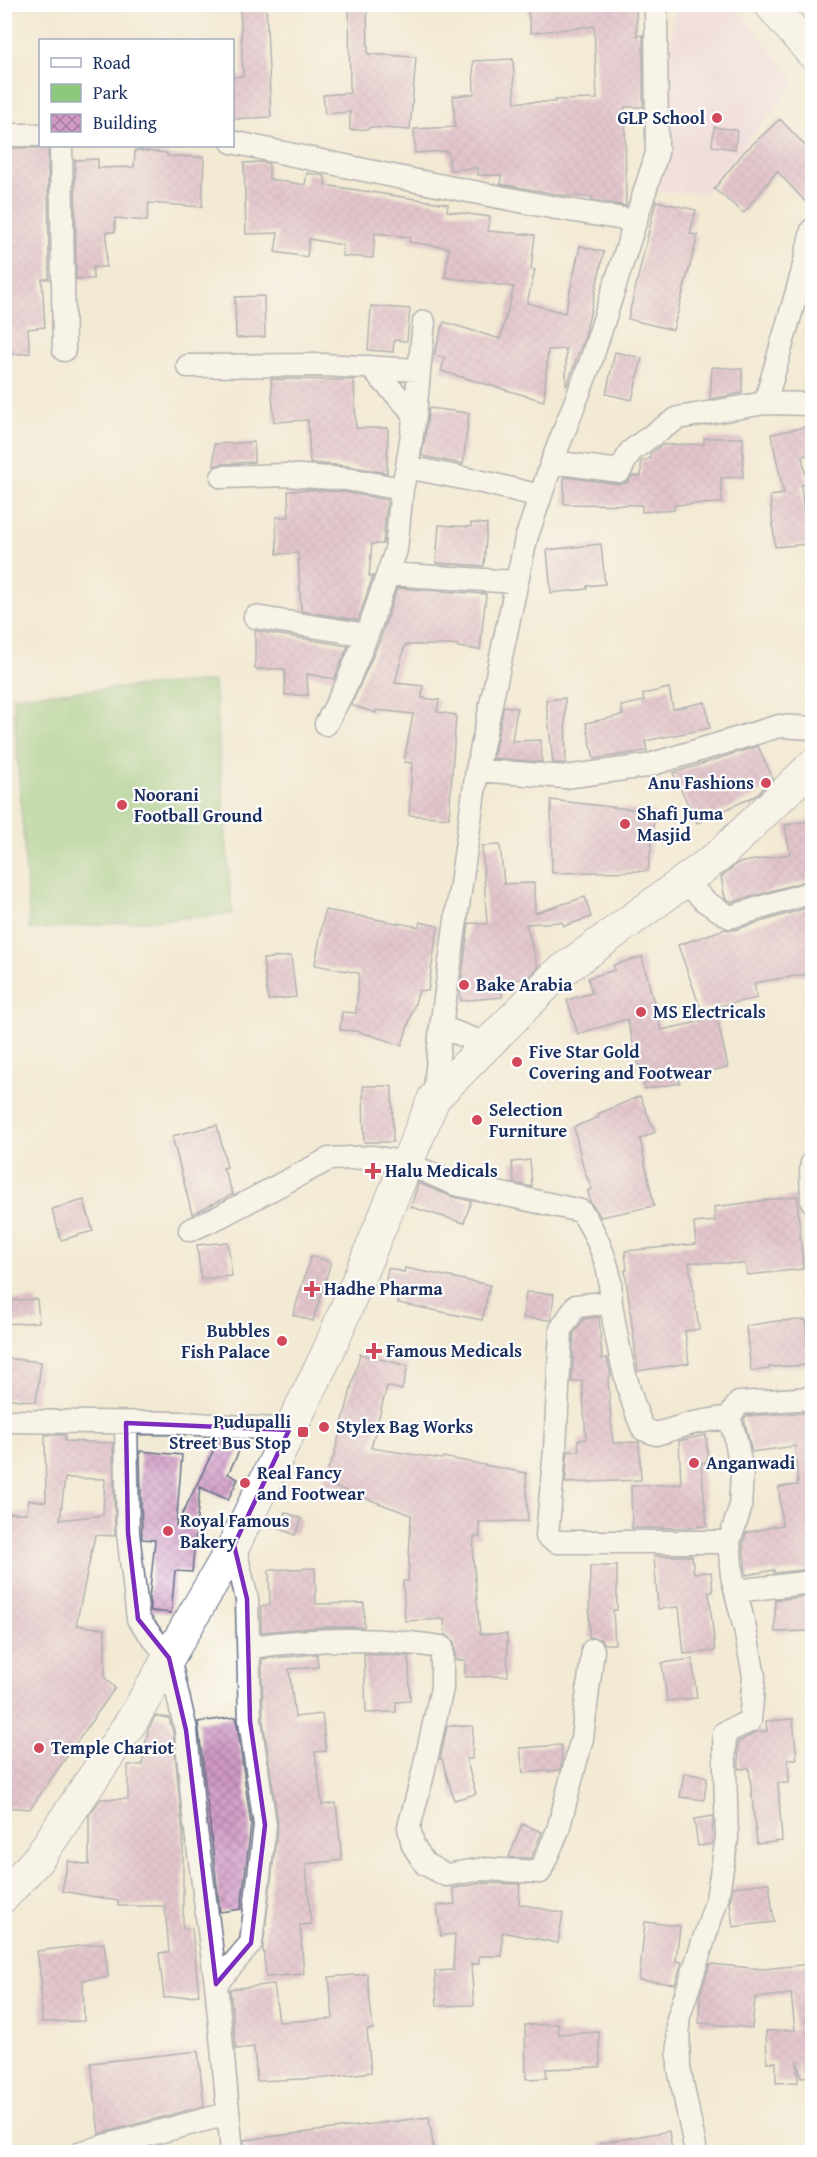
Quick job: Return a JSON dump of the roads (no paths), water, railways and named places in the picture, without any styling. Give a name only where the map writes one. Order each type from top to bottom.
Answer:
[{"type":"street","points":[[4,1896],[44,1849],[133,1719],[234,1545],[328,1352],[434,1098],[441,1027],[477,770],[526,539],[552,462],[590,364],[657,153],[658,29],[656,4]]},
{"type":"street","points":[[658,29],[667,4]]},
{"type":"street","points":[[771,4],[813,53]]},
{"type":"street","points":[[4,135],[39,135]]},
{"type":"street","points":[[234,142],[396,177],[636,221]]},
{"type":"street","points":[[61,147],[64,350]]},
{"type":"street","points":[[765,403],[813,230]]},
{"type":"street","points":[[326,724],[346,686],[367,635],[396,550],[415,414],[424,322]]},
{"type":"street","points":[[188,366],[323,365],[419,370]]},
{"type":"street","points":[[370,367],[415,414]]},
{"type":"street","points":[[552,462],[620,471],[630,452],[678,418],[765,403],[813,404]]},
{"type":"street","points":[[222,477],[286,475],[346,479],[405,478],[487,483],[540,496]]},
{"type":"street","points":[[388,574],[517,582]]},
{"type":"street","points":[[255,617],[367,635]]},
{"type":"street","points":[[477,770],[565,777],[646,766],[779,726],[813,728]]},
{"type":"street","points":[[434,1098],[555,976],[720,855],[813,766]]},
{"type":"street","points":[[684,881],[706,902],[730,917],[813,892]]},
{"type":"street","points":[[441,1027],[486,1044]]},
{"type":"street","points":[[190,1230],[329,1160],[373,1157],[406,1163],[455,1184],[581,1211],[590,1224],[609,1275],[611,1302],[622,1362],[636,1414],[643,1429],[656,1434],[693,1423],[729,1418],[739,1403],[813,1398]]},
{"type":"street","points":[[813,1163],[811,1169],[813,1202]]},
{"type":"street","points":[[611,1302],[576,1306],[561,1329],[555,1450],[547,1536],[557,1542],[729,1542]]},
{"type":"street","points":[[696,2152],[679,2068],[678,2019],[717,1899],[727,1838],[724,1733],[750,1721],[754,1676],[732,1576],[729,1542],[740,1509],[742,1471],[729,1418]]},
{"type":"street","points":[[4,1421],[217,1425],[289,1430]]},
{"type":"street","points":[[126,1423],[128,1533],[138,1620],[169,1658],[186,1730],[193,1807],[216,1984],[231,2152]]},
{"type":"street","points":[[216,1984],[251,1942],[265,1825],[250,1721],[250,1647],[247,1599],[234,1545]]},
{"type":"street","points":[[736,1591],[813,1582]]},
{"type":"street","points":[[250,1647],[288,1642],[355,1639],[409,1642],[442,1647],[442,1688],[409,1827],[412,1845],[425,1864],[446,1875],[483,1869],[540,1872],[558,1830],[582,1738],[593,1650]]},
{"type":"street","points":[[82,2152],[227,2114]]},
{"type":"place","name":"GLP School","points":[[717,118]]},
{"type":"place","name":"Anu Fashions","points":[[766,783]]},
{"type":"place","name":"Noorani Football Ground","points":[[122,805]]},
{"type":"place","name":"Shafi Juma Masjid","points":[[625,824]]},
{"type":"place","name":"Bake Arabia","points":[[464,985]]},
{"type":"place","name":"MS Electricals","points":[[641,1012]]},
{"type":"place","name":"Five Star Gold Covering and Footwear","points":[[517,1062]]},
{"type":"place","name":"Selection Furniture","points":[[477,1120]]},
{"type":"place","name":"Halu Medicals","points":[[373,1171]]},
{"type":"place","name":"Hadhe Pharma","points":[[312,1289]]},
{"type":"place","name":"Bubbles Fish Palace","points":[[282,1341]]},
{"type":"place","name":"Famous Medicals","points":[[374,1351]]},
{"type":"place","name":"Stylex Bag Works","points":[[324,1427]]},
{"type":"place","name":"Pudupalli Street Bus Stop","points":[[303,1432]]},
{"type":"place","name":"Anganwadi","points":[[694,1463]]},
{"type":"place","name":"Real Fancy and Footwear","points":[[245,1483]]},
{"type":"place","name":"Royal Famous Bakery","points":[[168,1531]]},
{"type":"place","name":"Temple Chariot","points":[[39,1748]]}]
